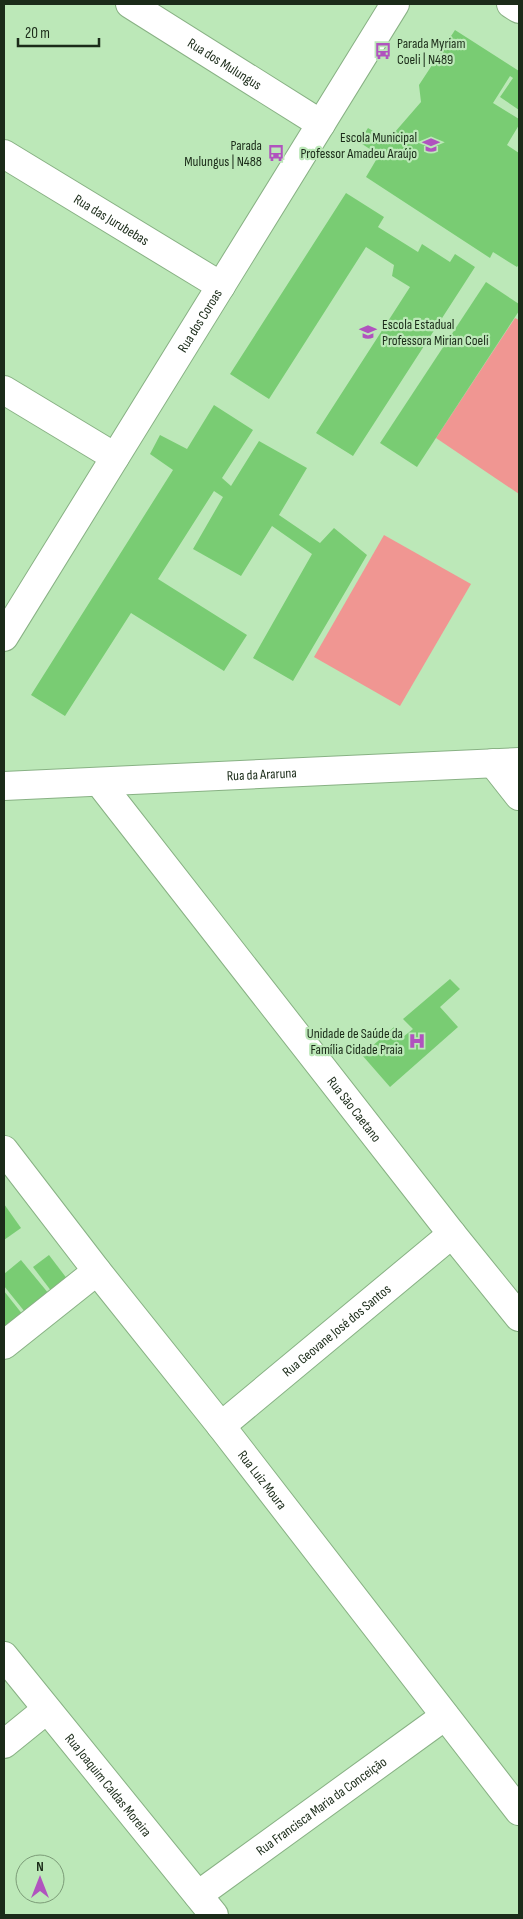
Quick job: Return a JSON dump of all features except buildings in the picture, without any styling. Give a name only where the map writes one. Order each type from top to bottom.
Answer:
[{"type":"street","name":"Rua dos Mulungus","points":[[130,4],[320,124]]},
{"type":"street","name":"Rua dos Coroas","points":[[4,638],[395,4]]},
{"type":"street","points":[[511,4],[519,9]]},
{"type":"street","name":"Rua das Jurubebas","points":[[4,154],[221,286]]},
{"type":"street","points":[[4,390],[115,457]]},
{"type":"street","points":[[506,763],[519,796]]},
{"type":"street","name":"Rua da Araruna","points":[[4,786],[506,763]]},
{"type":"street","name":"Rua São Caetano","points":[[99,782],[519,1317]]},
{"type":"street","name":"Rua Luiz Moura","points":[[4,1150],[97,1271],[221,1426],[519,1811]]},
{"type":"street","name":"Rua Geovane José dos Santos","points":[[221,1426],[452,1234]]},
{"type":"street","points":[[4,1345],[97,1271]]},
{"type":"street","name":"Rua Joaquim Caldas Moreira","points":[[4,1656],[206,1905]]},
{"type":"street","points":[[4,1744],[46,1710]]},
{"type":"street","name":"Rua Francisca Maria da Conceição","points":[[206,1905],[445,1716]]},
{"type":"shaded area","points":[[515,318],[519,320],[519,494],[436,438]]},
{"type":"shaded area","points":[[384,535],[471,584],[400,706],[314,657]]},
{"type":"place","name":"Parada Myriam Coeli | N489","points":[[383,51]]},
{"type":"place","name":"Escola Municipal Professor Amadeu Araújo","points":[[431,145]]},
{"type":"place","name":"Parada Mulungus | N488","points":[[276,153]]},
{"type":"place","name":"Escola Estadual Professora Mirian Coeli","points":[[368,332]]},
{"type":"place","name":"Unidade de Saúde da Família Cidade Praia","points":[[417,1041]]}]
